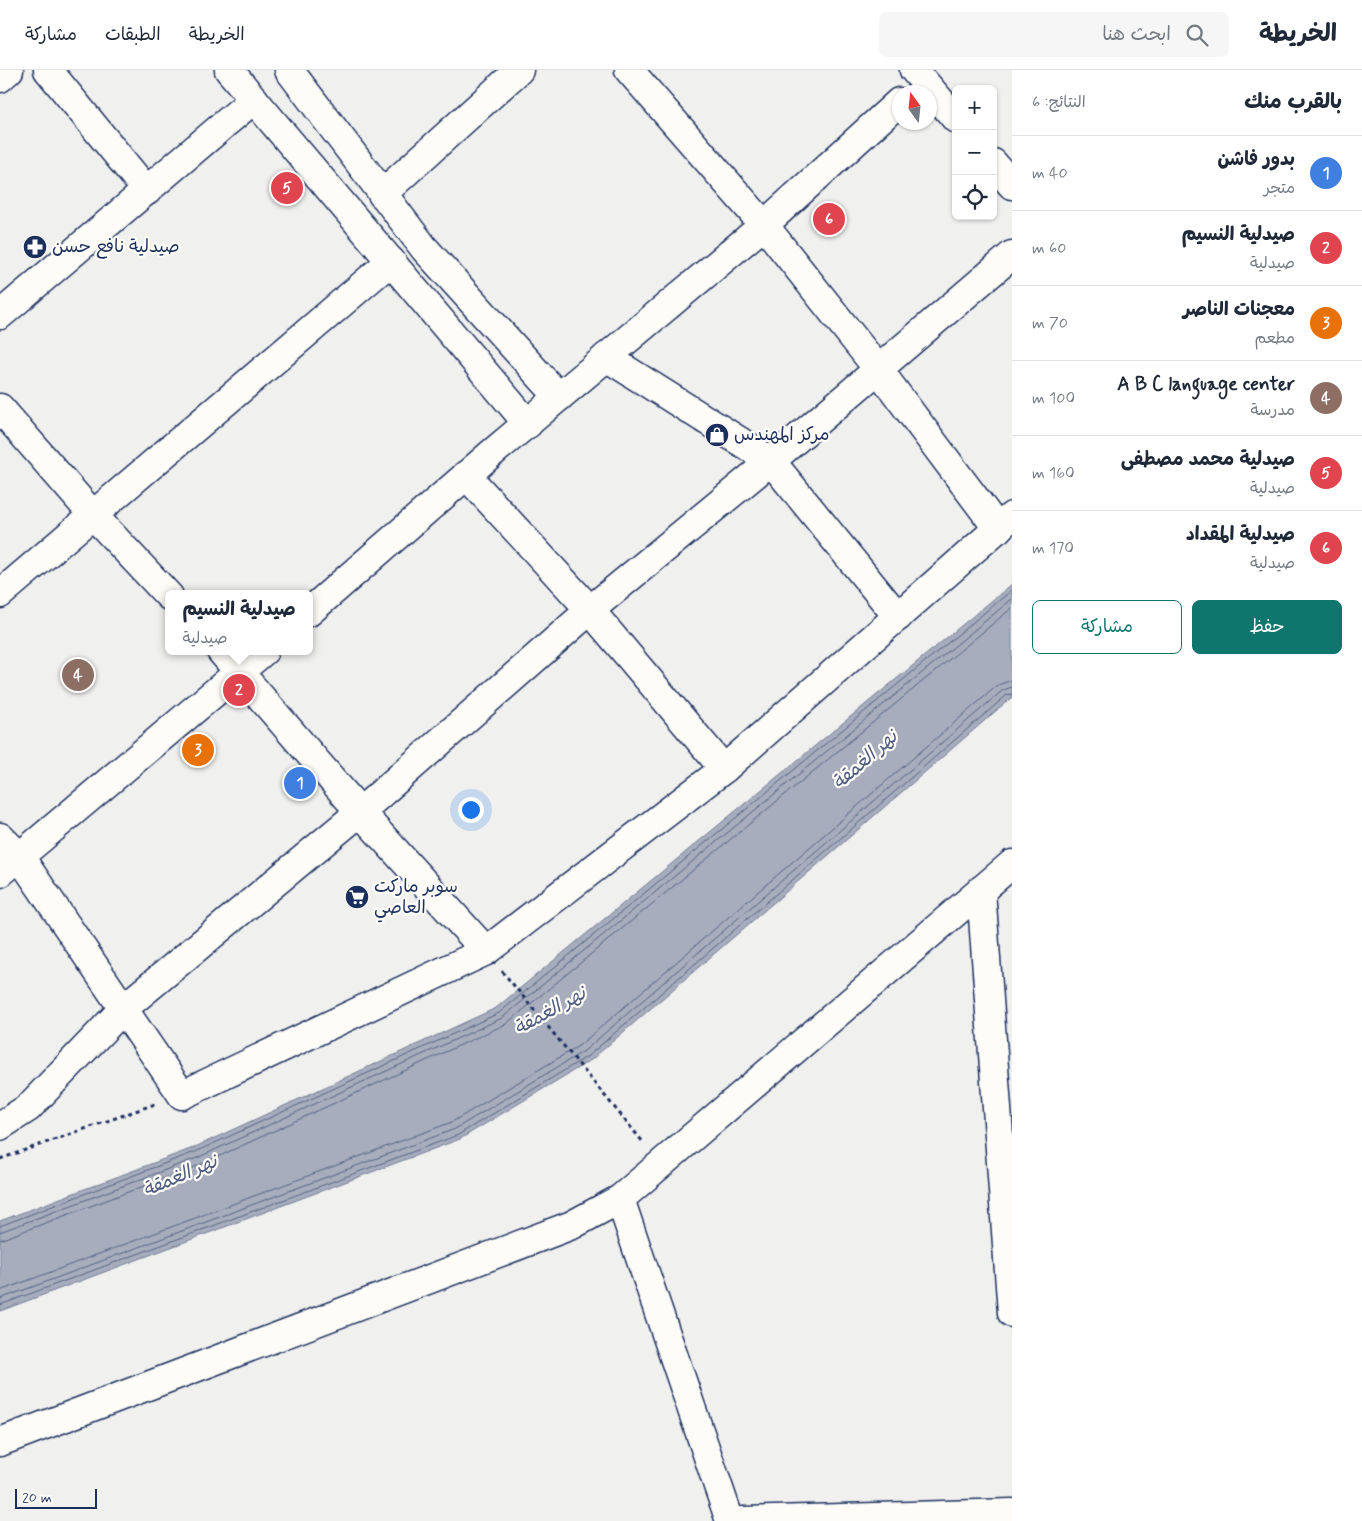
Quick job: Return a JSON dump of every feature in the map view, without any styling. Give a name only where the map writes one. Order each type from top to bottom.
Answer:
[{"type":"street","points":[[0,78],[9,70]]},
{"type":"street","points":[[48,70],[147,191]]},
{"type":"street","points":[[229,70],[528,424]]},
{"type":"street","points":[[289,70],[424,248],[559,397]]},
{"type":"street","points":[[382,194],[519,70]]},
{"type":"street","points":[[0,837],[10,865],[124,1008],[182,1095],[486,951],[724,769],[1005,522],[878,369],[764,225],[629,70]]},
{"type":"street","points":[[921,78],[952,114]]},
{"type":"street","points":[[0,315],[254,99]]},
{"type":"street","points":[[313,609],[466,476],[764,225],[892,109]]},
{"type":"street","points":[[997,168],[1012,185]]},
{"type":"street","points":[[0,1126],[28,1108],[124,1008],[360,812],[590,610],[771,461],[1012,255]]},
{"type":"street","points":[[0,594],[391,261]]},
{"type":"street","points":[[606,358],[771,461],[898,617]]},
{"type":"street","points":[[0,408],[92,514],[165,592]]},
{"type":"street","points":[[466,476],[590,610],[724,769]]},
{"type":"street","points":[[225,655],[360,812],[486,951]]},
{"type":"street","points":[[10,865],[259,655]]},
{"type":"street","points":[[0,1442],[572,1225],[620,1199],[1012,864]]},
{"type":"street","points":[[981,890],[1012,1313]]},
{"type":"street","points":[[620,1199],[730,1521]]},
{"type":"street","points":[[743,1521],[1012,1513]]},
{"type":"path","points":[[486,951],[662,1165]]},
{"type":"path","points":[[0,1159],[182,1095]]},
{"type":"water","name":"نهر الغمقة","points":[[1012,584],[1012,697],[591,1060],[460,1139],[0,1311],[0,1221],[193,1148],[496,1008]]},
{"type":"place","name":"صيدلية محمد مصطفى","points":[[287,188]]},
{"type":"place","name":"صيدلية المقداد","points":[[829,219]]},
{"type":"place","name":"صيدلية نافع حسن","points":[[35,247]]},
{"type":"place","name":"مركز المهندس","points":[[717,435]]},
{"type":"place","name":"A B C language center","points":[[78,675]]},
{"type":"place","name":"صيدلية النسيم","points":[[239,690]]},
{"type":"place","name":"معجنات الناصر","points":[[198,750]]},
{"type":"place","name":"بدور فاشن","points":[[300,783]]},
{"type":"place","name":"سوبر ماركت العاصي","points":[[357,897]]}]
